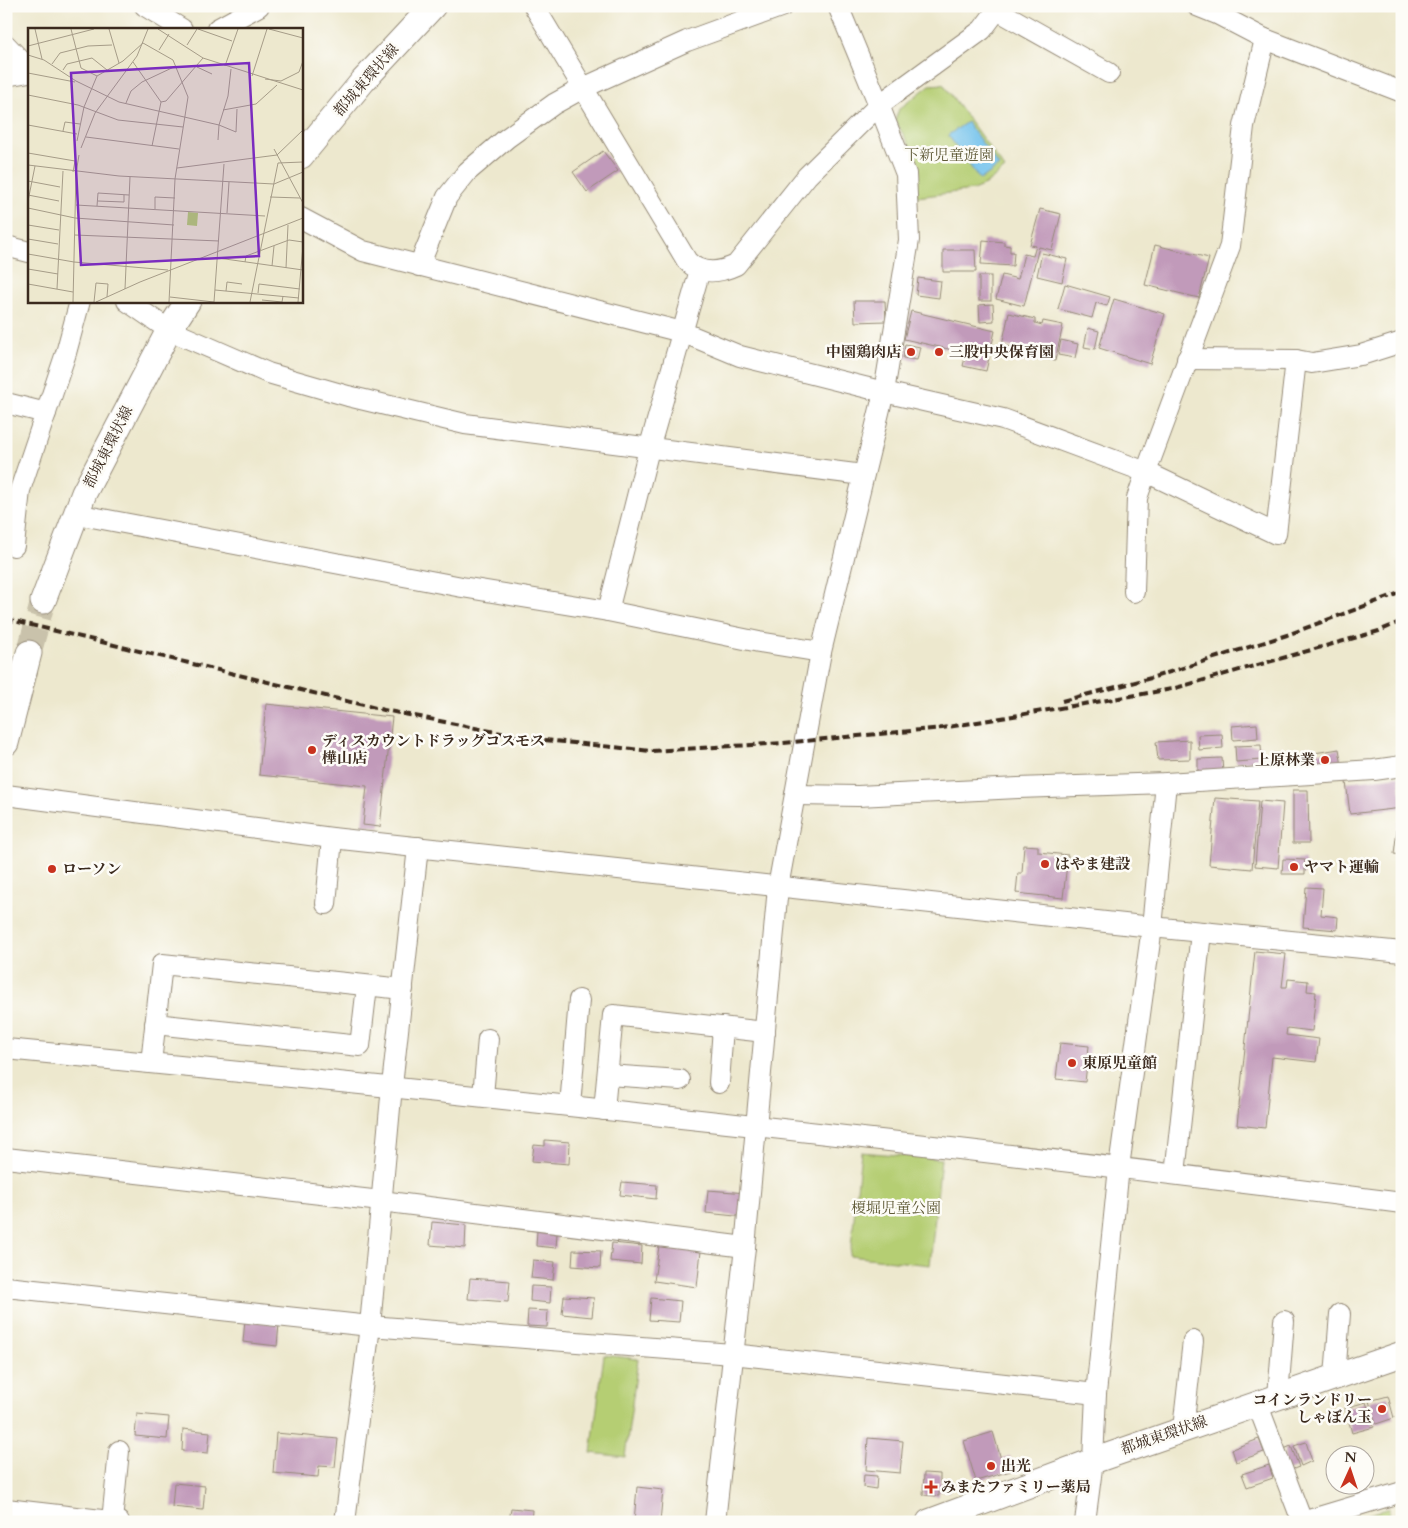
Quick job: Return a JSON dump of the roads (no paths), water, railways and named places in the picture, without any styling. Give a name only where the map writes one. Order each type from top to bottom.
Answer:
[{"type":"main road","name":"都城東環状線","points":[[302,155],[363,81],[433,6]]},
{"type":"main road","name":"都城東環状線","points":[[43,601],[84,492],[169,330],[187,302]]},
{"type":"main road","points":[[6,743],[29,653]]},
{"type":"main road","name":"都城東環状線","points":[[929,1522],[1092,1461],[1402,1354]]},
{"type":"street","points":[[145,6],[180,28]]},
{"type":"street","points":[[219,28],[259,6]]},
{"type":"street","points":[[534,6],[687,261],[693,267],[700,270],[716,272],[736,264],[807,176],[879,105],[982,30],[998,8],[1108,73]]},
{"type":"street","points":[[419,266],[447,197],[468,172],[507,138],[554,104],[583,88],[687,41],[783,6]]},
{"type":"street","points":[[716,1522],[732,1354],[745,1248],[778,886],[821,652],[862,475],[884,392],[909,240],[906,174],[838,6]]},
{"type":"street","points":[[1197,6],[1218,10],[1265,39],[1402,92]]},
{"type":"street","points":[[1134,592],[1138,498],[1187,359],[1230,246],[1244,126],[1265,39]]},
{"type":"street","points":[[6,45],[28,69]]},
{"type":"street","points":[[6,76],[28,70]]},
{"type":"street","points":[[302,219],[362,251],[682,332],[740,356],[1003,419],[1146,472],[1276,534],[1296,360]]},
{"type":"street","points":[[6,246],[28,252]]},
{"type":"street","points":[[608,611],[649,449],[700,270]]},
{"type":"street","points":[[14,546],[13,488],[46,413],[66,353],[80,302]]},
{"type":"street","points":[[128,302],[169,330],[268,373],[348,396],[465,424],[862,475]]},
{"type":"street","points":[[1187,359],[1296,360],[1312,363],[1361,354],[1402,342]]},
{"type":"street","points":[[6,404],[46,413]]},
{"type":"street","points":[[76,514],[462,587],[608,611],[759,642],[821,652]]},
{"type":"street","points":[[795,795],[858,796],[1166,783],[1374,770],[1402,766]]},
{"type":"street","points":[[1085,1522],[1119,1166],[1152,927],[1166,783]]},
{"type":"street","points":[[6,795],[332,838],[1152,927],[1402,952]]},
{"type":"street","points":[[326,904],[332,838]]},
{"type":"street","points":[[345,1522],[370,1326],[392,1086],[418,847]]},
{"type":"street","points":[[1175,1174],[1201,932]]},
{"type":"street","points":[[151,1063],[162,964],[402,989]]},
{"type":"street","points":[[155,1024],[360,1046],[367,986]]},
{"type":"street","points":[[570,1106],[579,1000]]},
{"type":"street","points":[[604,1110],[613,1015],[765,1032]]},
{"type":"street","points":[[719,1083],[723,1027]]},
{"type":"street","points":[[483,1096],[488,1039]]},
{"type":"street","points":[[6,1049],[392,1086],[1119,1166],[1402,1203]]},
{"type":"street","points":[[608,1075],[680,1080]]},
{"type":"street","points":[[6,1158],[381,1201],[745,1248]]},
{"type":"street","points":[[6,1287],[370,1326],[732,1354],[1096,1394]]},
{"type":"street","points":[[1335,1376],[1340,1314]]},
{"type":"street","points":[[1284,1321],[1268,1399],[1302,1522],[1402,1492]]},
{"type":"street","points":[[1183,1429],[1193,1341]]},
{"type":"street","points":[[6,1509],[115,1521],[119,1451]]},
{"type":"water","points":[[967,122],[999,166],[980,180],[948,135]]},
{"type":"tunnel","points":[[29,653],[43,601]]},
{"type":"railway","points":[[1062,701],[1151,678],[1287,635],[1402,592]]},
{"type":"railway","points":[[6,619],[384,710],[526,738],[651,751],[783,743],[942,728],[1172,689],[1379,631],[1402,621]]},
{"type":"place","name":"中園鶏肉店","points":[[911,352]]},
{"type":"place","name":"三股中央保育園","points":[[939,352]]},
{"type":"place","name":"ディスカウントドラッグコスモス 樺山店","points":[[312,750]]},
{"type":"place","name":"上原林業","points":[[1325,760]]},
{"type":"place","name":"はやま建設","points":[[1045,864]]},
{"type":"place","name":"ヤマト運輸","points":[[1294,867]]},
{"type":"place","name":"ローソン","points":[[52,869]]},
{"type":"place","name":"東原児童館","points":[[1072,1063]]},
{"type":"place","name":"コインランドリー しゃぼん玉","points":[[1382,1409]]},
{"type":"place","name":"出光","points":[[991,1466]]},
{"type":"place","name":"みまたファミリー薬局","points":[[931,1487]]},
{"type":"park label","name":"下新児童遊園","points":[[949,155]]},
{"type":"park label","name":"榎堀児童公園","points":[[896,1208]]}]
